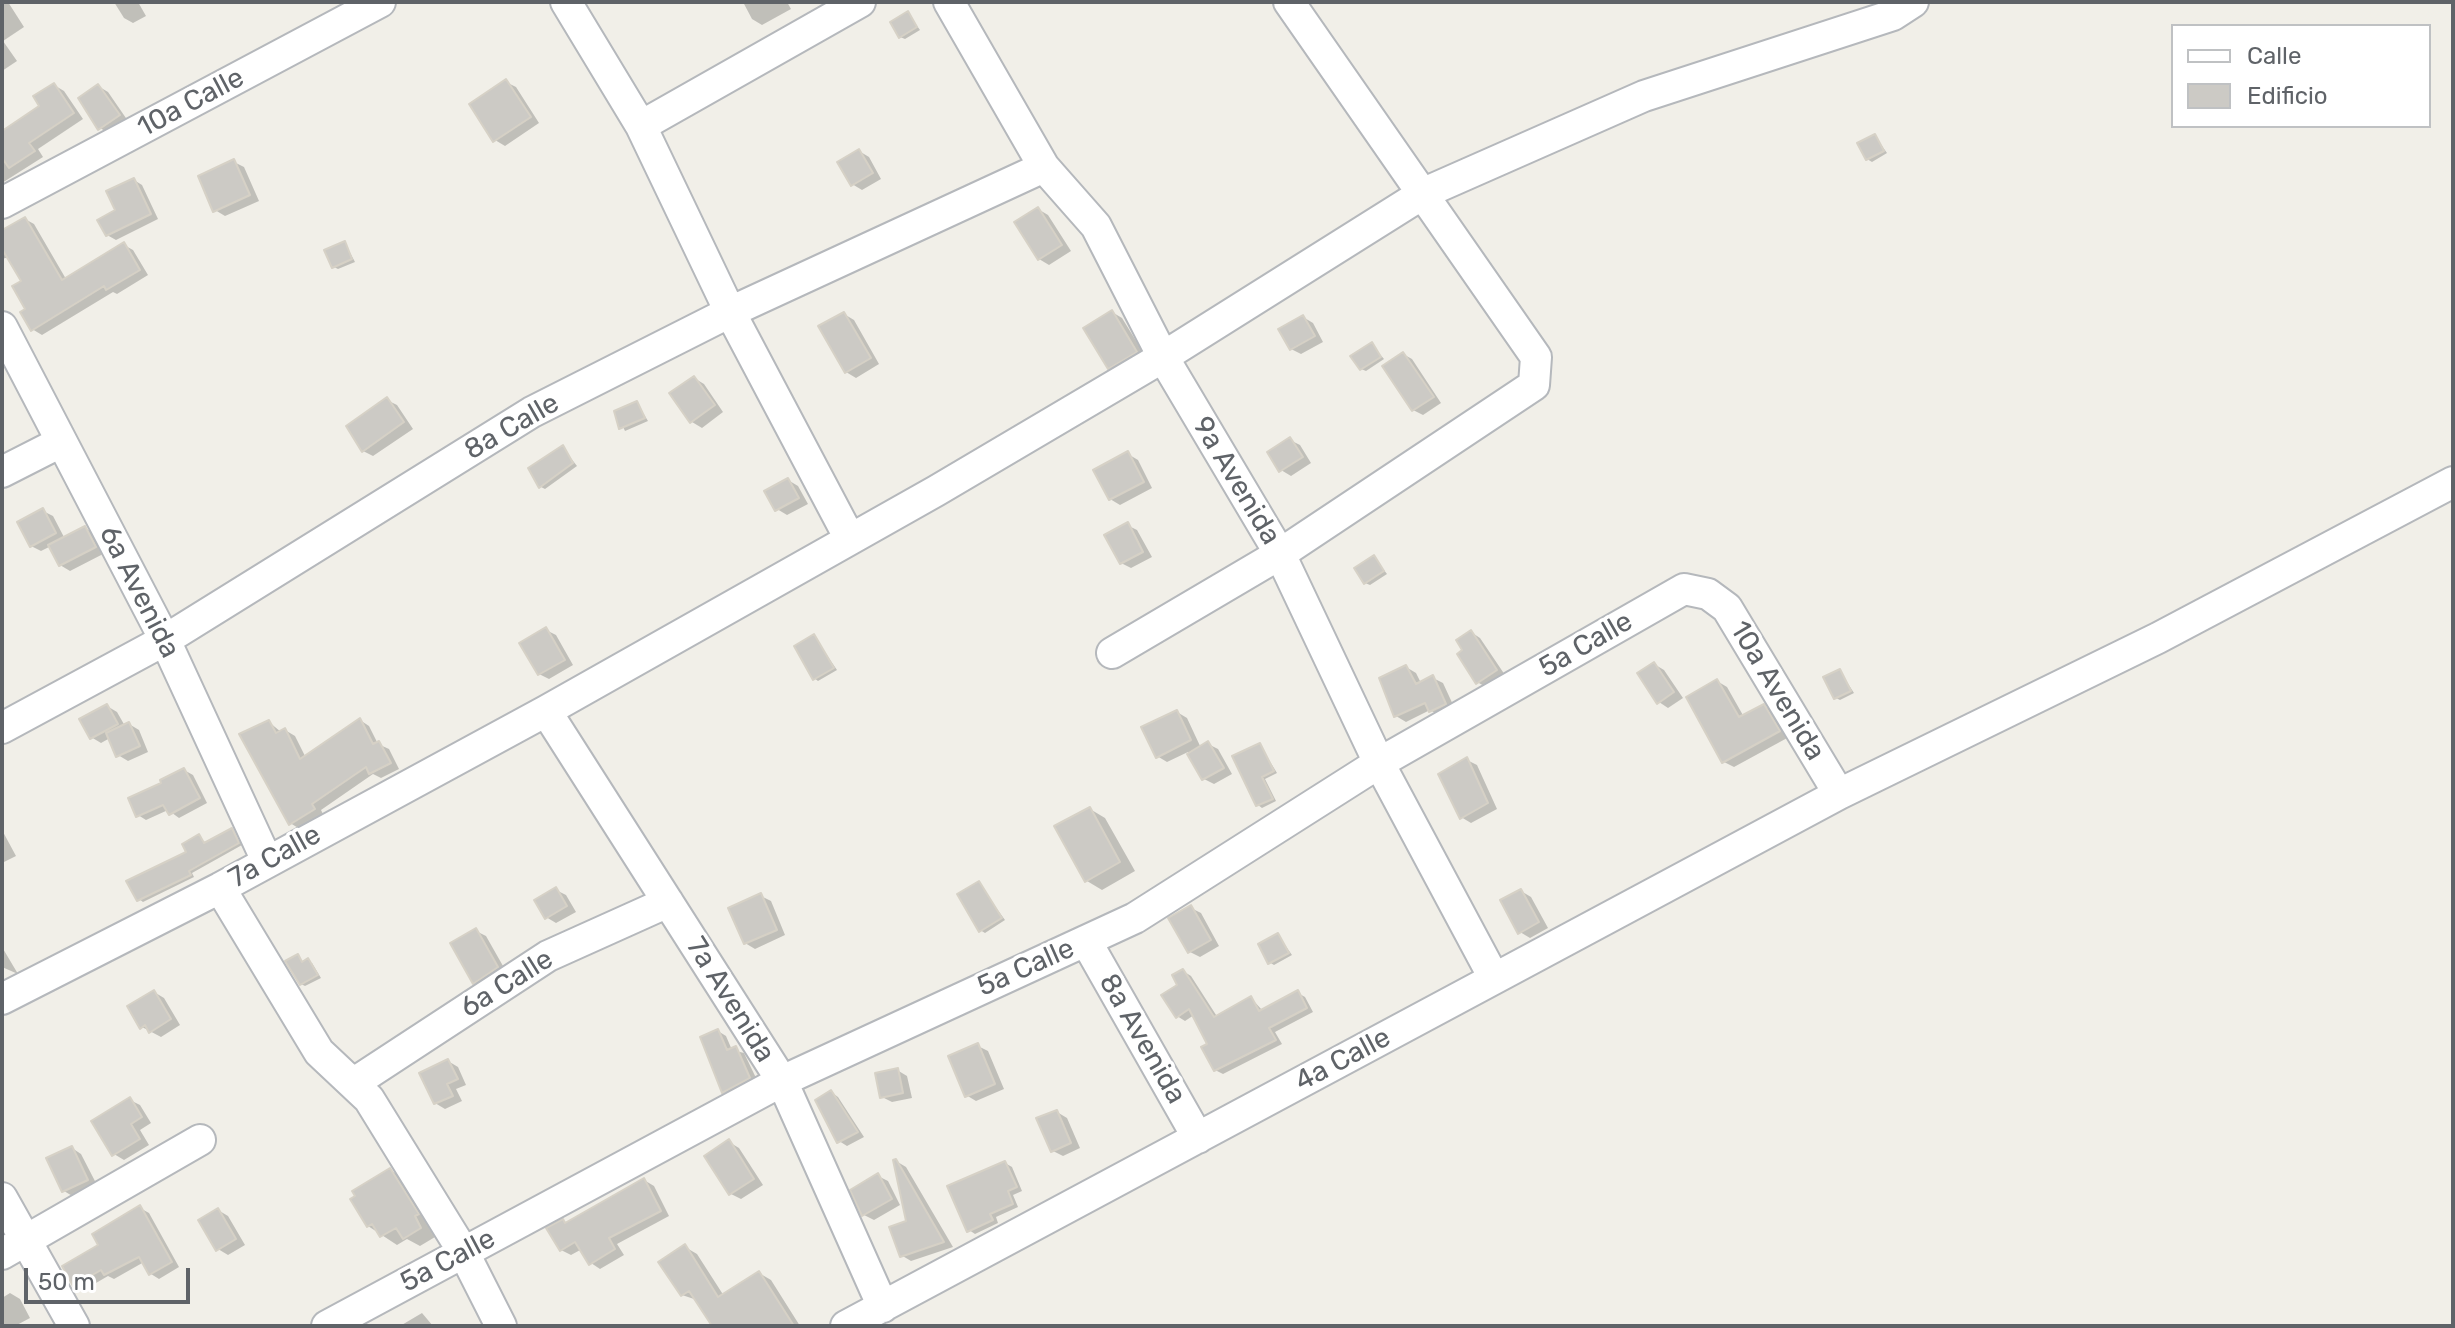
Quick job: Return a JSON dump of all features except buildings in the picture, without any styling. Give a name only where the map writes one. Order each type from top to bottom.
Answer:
[{"type":"street","name":"10a Calle","points":[[2,203],[380,2]]},
{"type":"street","points":[[566,2],[641,126],[730,312],[850,539]]},
{"type":"street","points":[[641,126],[860,2]]},
{"type":"street","name":"9a Avenida","points":[[949,2],[1044,167],[1096,226],[1163,357],[1280,554],[1379,763],[1494,978]]},
{"type":"street","points":[[1112,653],[1280,554],[1534,385],[1536,357],[1289,2]]},
{"type":"street","name":"7a Calle","points":[[2,999],[220,888],[546,711],[850,539],[1163,357],[1424,193],[1644,96],[1893,15],[1913,2]]},
{"type":"street","name":"8a Calle","points":[[2,728],[165,640],[532,412],[730,312],[1044,167]]},
{"type":"street","name":"6a Avenida","points":[[2,327],[165,640],[267,861]]},
{"type":"street","points":[[2,472],[61,442]]},
{"type":"street","name":"4a Calle","points":[[846,1326],[1839,794],[2158,638],[2453,482]]},
{"type":"street","name":"5a Calle","points":[[327,1326],[782,1081],[1135,918],[1379,763],[1684,589],[1708,594]]},
{"type":"street","name":"10a Avenida","points":[[1708,594],[1727,608],[1839,794]]},
{"type":"street","name":"7a Avenida","points":[[546,711],[782,1081],[883,1307]]},
{"type":"street","points":[[220,888],[319,1052],[369,1099],[464,1253],[501,1326]]},
{"type":"street","name":"6a Calle","points":[[354,1083],[548,956],[668,902]]},
{"type":"street","name":"8a Avenida","points":[[1086,941],[1198,1138]]},
{"type":"street","points":[[14,1248],[200,1140]]},
{"type":"street","points":[[2,1198],[14,1248],[74,1326]]}]
